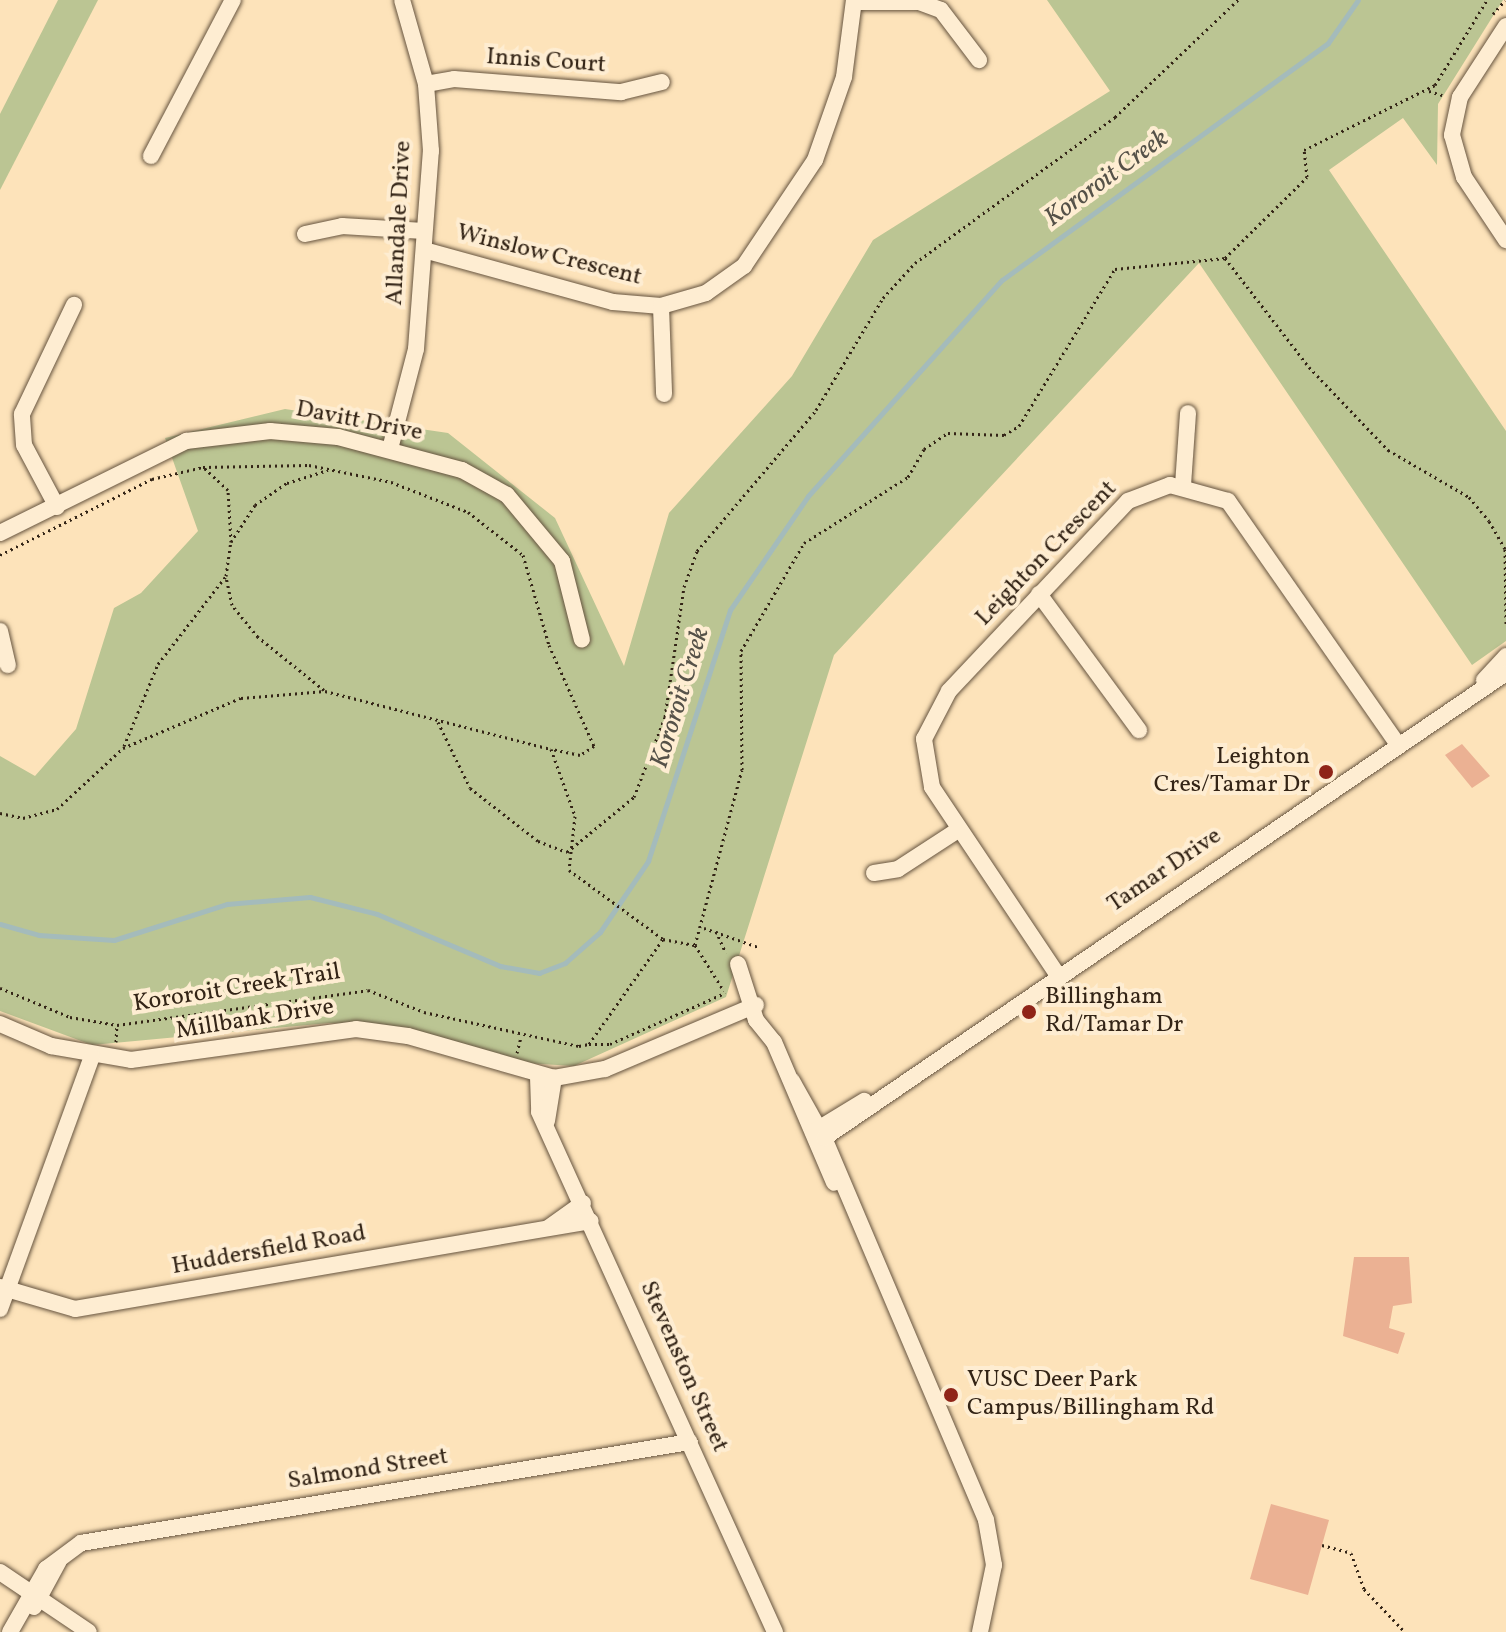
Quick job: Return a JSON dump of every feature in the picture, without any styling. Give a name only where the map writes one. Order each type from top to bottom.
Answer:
[{"type":"street","points":[[151,156],[233,0]]},
{"type":"street","name":"Allandale Drive","points":[[390,449],[416,349],[431,151],[426,84],[402,0]]},
{"type":"street","points":[[854,1],[919,2],[941,10],[979,60]]},
{"type":"street","name":"Winslow Crescent","points":[[424,250],[613,302],[661,306],[706,293],[744,266],[815,160],[844,77],[854,1]]},
{"type":"street","points":[[1506,26],[1460,97],[1452,135],[1464,177],[1506,240]]},
{"type":"street","name":"Innis Court","points":[[426,84],[454,79],[621,92],[662,82]]},
{"type":"street","points":[[305,234],[342,226],[424,231]]},
{"type":"street","points":[[57,507],[21,428],[31,387],[74,305]]},
{"type":"street","points":[[661,306],[664,394]]},
{"type":"street","points":[[1188,413],[1183,485],[1213,493],[1240,513],[1397,743]]},
{"type":"street","name":"Davitt Drive","points":[[0,533],[57,507],[153,454],[210,436],[303,432],[390,449],[462,470],[517,505],[562,561],[582,640]]},
{"type":"street","name":"Leighton Crescent","points":[[1057,974],[958,830],[926,771],[927,725],[949,691],[1128,501],[1183,485]]},
{"type":"street","points":[[1039,594],[1139,730]]},
{"type":"street","points":[[0,631],[8,665]]},
{"type":"street","name":"Tamar Drive","points":[[1477,687],[1506,656]]},
{"type":"street","name":"Tamar Drive","points":[[818,1133],[879,1095],[1477,687],[1506,673]]},
{"type":"street","points":[[874,873],[898,869],[958,830]]},
{"type":"street","points":[[738,964],[754,1000],[769,1014],[774,1042],[818,1133],[988,1527],[994,1565],[980,1632]]},
{"type":"street","name":"Millbank Drive","points":[[0,1024],[92,1056],[161,1059],[356,1029],[408,1036],[546,1078],[605,1069],[754,1000]]},
{"type":"street","points":[[0,1309],[4,1288],[92,1056]]},
{"type":"street","name":"Stevenston Street","points":[[546,1078],[547,1121],[775,1632]]},
{"type":"street","name":"Huddersfield Road","points":[[548,1228],[583,1203]]},
{"type":"street","name":"Huddersfield Road","points":[[4,1288],[75,1309],[591,1221]]},
{"type":"street","points":[[647,1449],[683,1426]]},
{"type":"street","name":"Salmond Street","points":[[11,1632],[60,1559],[87,1542],[690,1442]]},
{"type":"street","points":[[0,1572],[89,1632]]},
{"type":"path","points":[[567,852],[634,797],[665,717],[697,551],[816,410],[883,298],[915,263],[1115,117],[1238,0]]},
{"type":"path","points":[[695,945],[704,928],[742,770],[741,651],[791,560],[804,543],[908,477],[924,449],[948,433],[1004,435],[1019,426],[1115,269],[1225,258],[1307,177],[1304,150],[1435,85],[1487,0]]},
{"type":"path","points":[[1225,258],[1309,367],[1388,450],[1469,497],[1489,521],[1505,549],[1506,624]]},
{"type":"path","points":[[203,467],[228,490],[231,542],[226,576],[232,605],[258,637],[325,691]]},
{"type":"path","points":[[0,555],[143,483],[203,467],[332,469],[468,512],[523,555],[549,645],[594,746],[580,755],[438,722],[325,691],[241,698],[123,748],[57,809],[23,818],[0,813]]},
{"type":"path","points":[[231,542],[269,493],[332,469]]},
{"type":"path","points":[[123,748],[158,664],[226,576]]},
{"type":"path","points":[[438,722],[470,788],[538,841],[567,852]]},
{"type":"path","points":[[551,749],[575,816],[567,852],[569,870],[593,891],[663,939],[695,945],[729,1002]]},
{"type":"path","points":[[704,928],[758,947]]},
{"type":"path","points":[[716,931],[738,964]]},
{"type":"path","points":[[589,1044],[663,939]]},
{"type":"path","name":"Kororoit Creek Trail","points":[[0,988],[70,1017],[117,1025],[355,989],[521,1037],[589,1044],[610,1044],[725,993]]},
{"type":"path","points":[[115,1050],[117,1025]]},
{"type":"path","points":[[1322,1545],[1351,1553],[1364,1589],[1405,1632]]},
{"type":"green space","points":[[58,0],[98,0],[0,190],[0,114]]},
{"type":"green space","points":[[1047,0],[1503,0],[1438,104],[1437,165],[1403,118],[1329,170],[1506,431],[1506,641],[1472,665],[1199,263],[834,655],[726,997],[574,1066],[507,1062],[409,1028],[329,1023],[92,1045],[0,1011],[0,756],[35,776],[76,729],[114,608],[141,593],[198,531],[165,438],[285,409],[448,433],[555,518],[624,666],[669,513],[792,376],[873,240],[1110,91]]},
{"type":"building","points":[[1462,744],[1490,776],[1472,788],[1445,755]]},
{"type":"building","points":[[1354,1257],[1409,1257],[1412,1303],[1393,1306],[1389,1328],[1405,1333],[1398,1354],[1343,1336]]},
{"type":"building","points":[[1271,1504],[1329,1520],[1308,1595],[1250,1579]]},
{"type":"waterway","name":"Kororoit Creek","points":[[0,924],[39,935],[114,940],[227,904],[310,897],[377,914],[500,966],[539,973],[565,963],[600,932],[648,861],[730,610],[808,496],[1002,280],[1328,43],[1358,0]]},
{"type":"place","name":"Leighton Cres/Tamar Dr","points":[[1326,772]]},
{"type":"place","name":"Billingham Rd/Tamar Dr","points":[[1029,1012]]},
{"type":"place","name":"VUSC Deer Park Campus/Billingham Rd","points":[[951,1395]]}]
